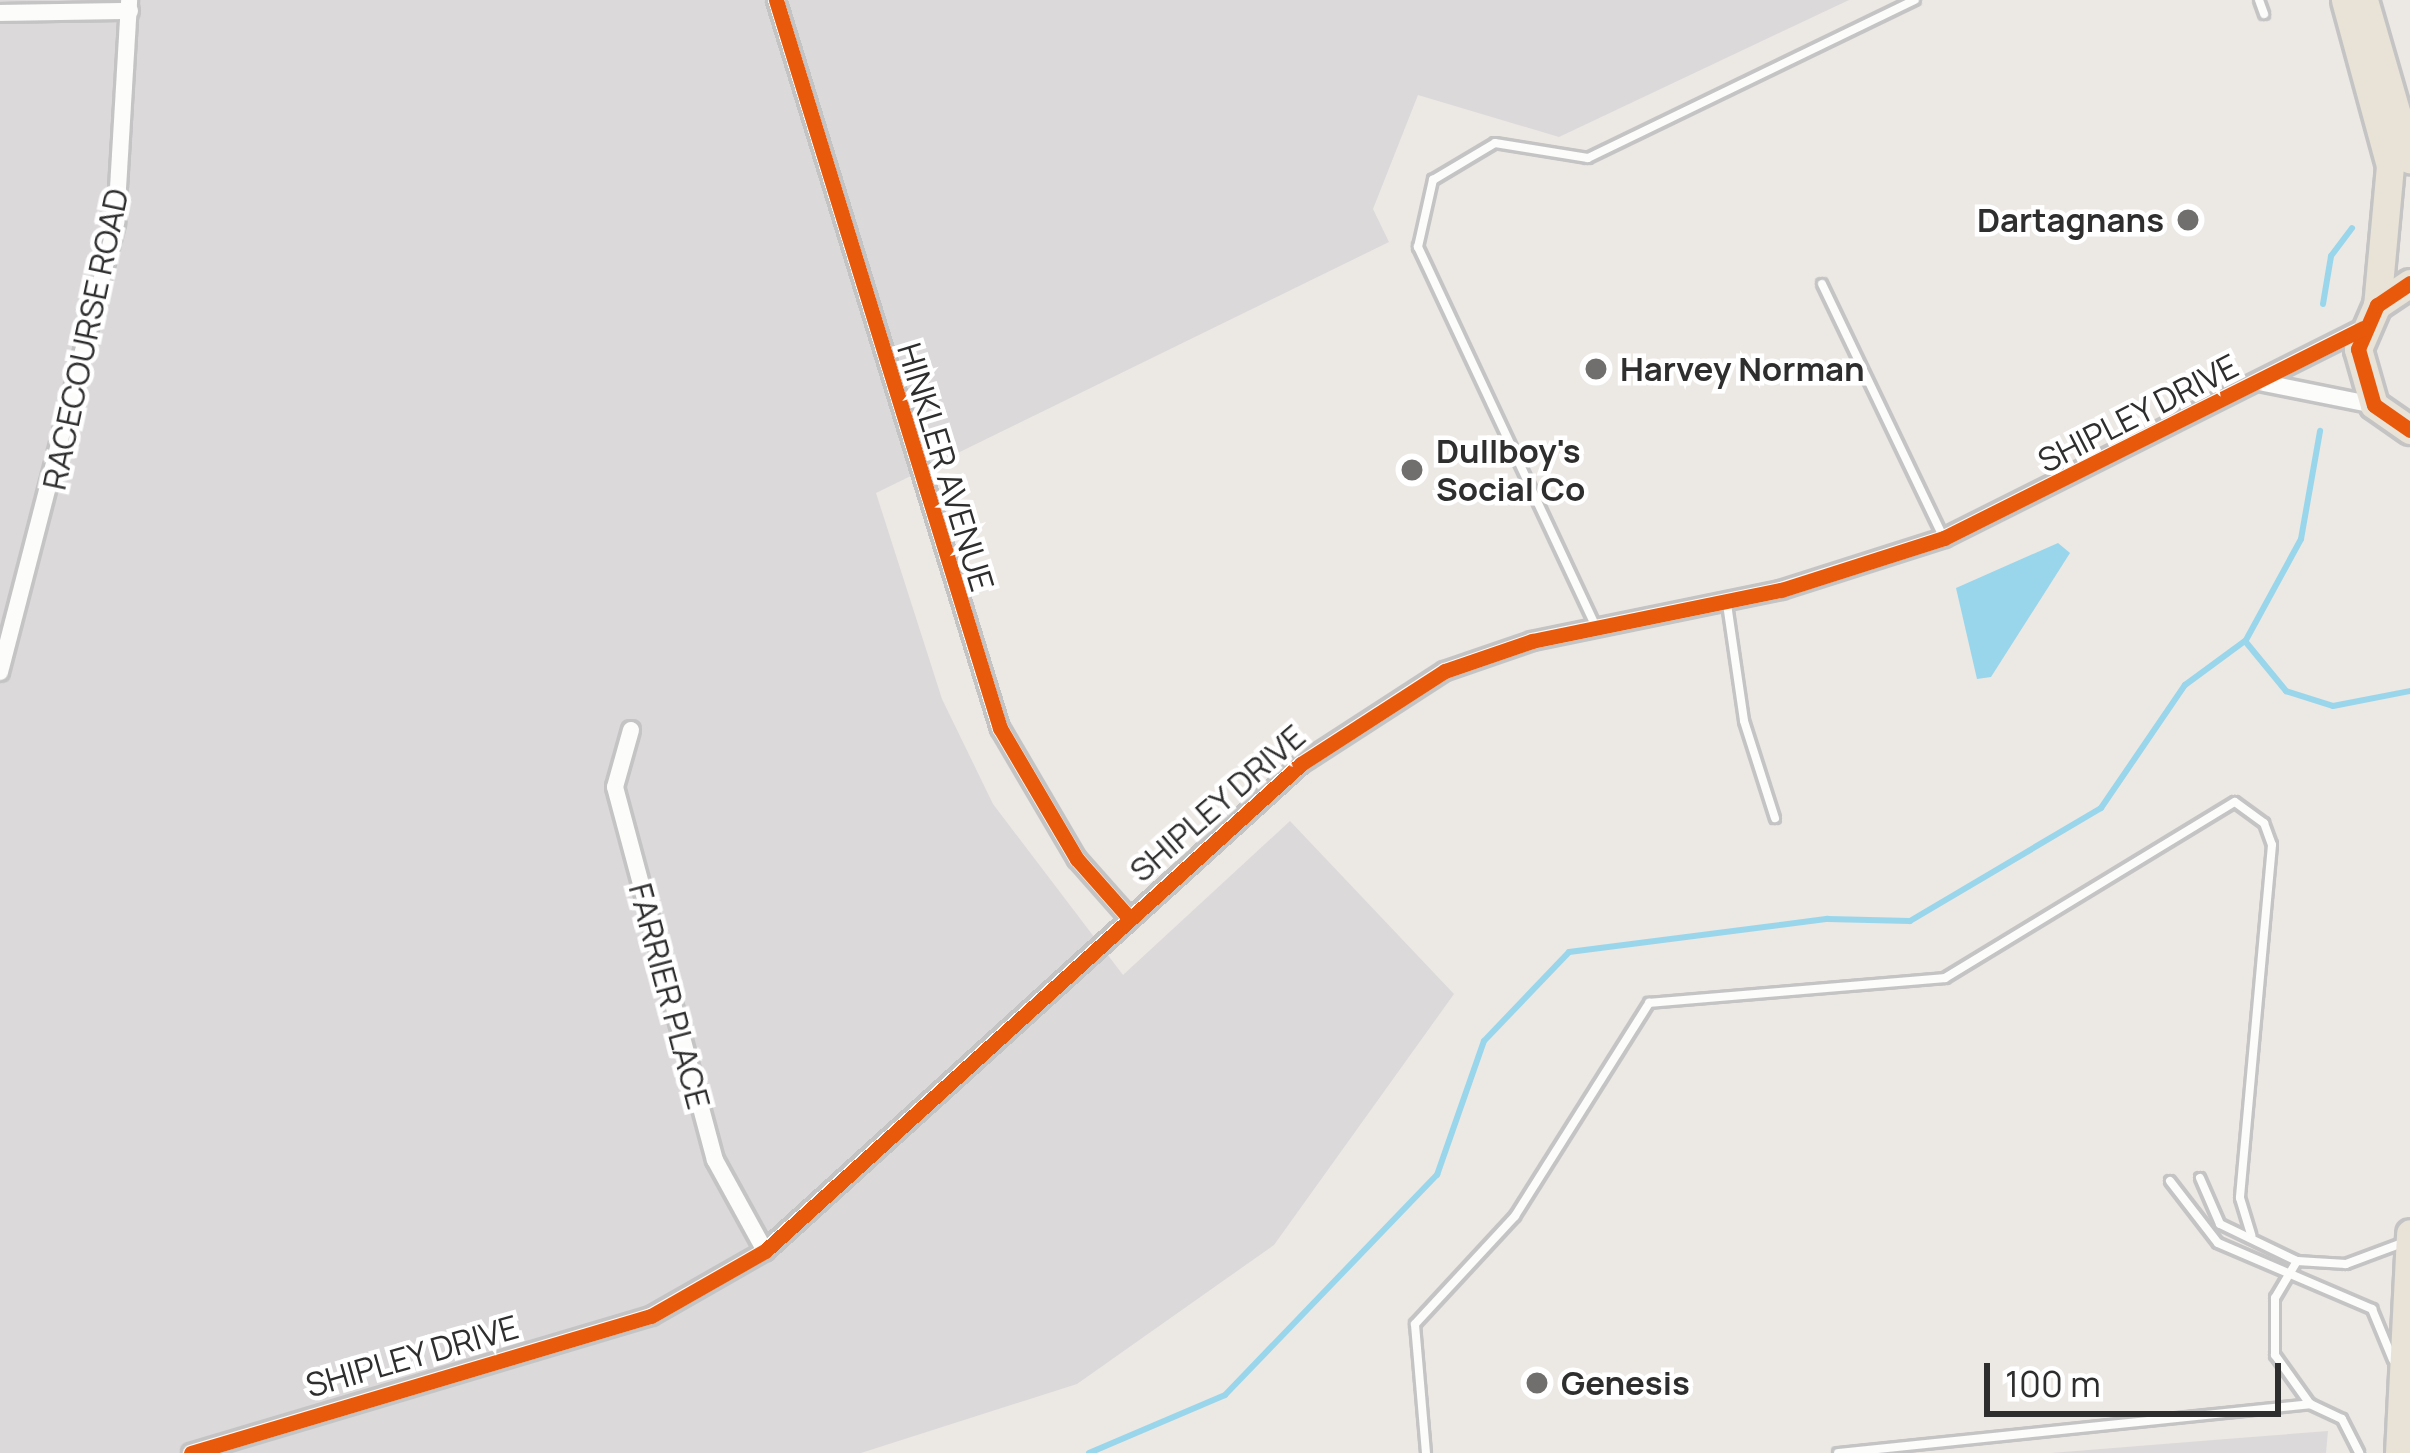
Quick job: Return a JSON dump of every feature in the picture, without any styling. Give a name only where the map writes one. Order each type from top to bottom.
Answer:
[{"type":"highway","points":[[2344,0],[2390,166],[2360,377],[2374,405],[2409,432]]},
{"type":"highway","points":[[2364,0],[2410,159]]},
{"type":"highway","points":[[2370,317],[2410,284]]},
{"type":"highway","points":[[2398,1453],[2410,1236]]},
{"type":"street","name":"HINKLER AVENUE","points":[[776,0],[1000,728],[1077,859],[1130,919]]},
{"type":"street","points":[[0,14],[130,6]]},
{"type":"street","name":"RACECOURSE ROAD","points":[[0,671],[116,222],[130,6]]},
{"type":"street","name":"SHIPLEY DRIVE","points":[[190,1453],[651,1316],[765,1251],[1130,919],[1362,721],[1485,654],[1727,604],[1944,538],[2264,383],[2370,317]]},
{"type":"street","name":"SHIPLEY DRIVE","points":[[2264,383],[2374,405]]},
{"type":"street","name":"FARRIER PLACE","points":[[631,730],[615,788],[715,1160],[765,1251]]},
{"type":"lane","points":[[1597,628],[1418,247],[1433,180],[1495,143],[1588,158],[1915,0]]},
{"type":"lane","points":[[2259,0],[2264,14]]},
{"type":"lane","points":[[1822,284],[1944,538]]},
{"type":"lane","points":[[1727,604],[1744,721],[1775,818]]},
{"type":"lane","points":[[1426,1453],[1414,1324],[1515,1216],[1649,1003],[1946,978],[2235,802],[2264,823],[2272,845],[2240,1198],[2251,1235]]},
{"type":"lane","points":[[2200,1178],[2210,1215],[2297,1261],[2346,1264],[2410,1236]]},
{"type":"lane","points":[[2170,1181],[2199,1230],[2290,1280],[2372,1309],[2402,1386]]},
{"type":"lane","points":[[2297,1261],[2269,1327],[2275,1355],[2310,1404],[2342,1419],[2359,1453]]},
{"type":"lane","points":[[1838,1453],[2310,1404]]},
{"type":"shaded area","points":[[0,0],[1849,0],[1559,137],[1418,95],[1373,209],[1389,242],[876,493],[942,699],[993,804],[1123,975],[1290,821],[1454,994],[1274,1245],[1077,1384],[861,1453],[0,1453]]},
{"type":"shaded area","points":[[2328,1431],[2326,1453],[2051,1453],[2239,1438]]},
{"type":"water","points":[[2058,543],[2070,553],[1991,677],[1977,679],[1956,588]]},
{"type":"waterway","points":[[2323,304],[2331,256],[2352,228]]},
{"type":"waterway","points":[[2246,640],[2301,539],[2320,431]]},
{"type":"waterway","points":[[1089,1453],[1225,1395],[1437,1175],[1484,1041],[1569,952],[1828,919],[1910,921],[2101,808],[2185,685],[2245,641],[2286,691],[2333,706],[2410,691]]},
{"type":"cycle path","points":[[776,0],[1000,728],[1077,859],[1130,919]]},
{"type":"cycle path","points":[[2410,283],[2377,305],[2358,349],[2374,405],[2410,430]]},
{"type":"cycle path","points":[[191,1453],[651,1316],[765,1251],[1301,764],[1445,671],[1532,641],[1781,590],[1944,538],[2363,328]]},
{"type":"place","name":"Dartagnans","points":[[2188,220]]},
{"type":"place","name":"Harvey Norman","points":[[1596,369]]},
{"type":"place","name":"Dullboy's Social Co","points":[[1412,470]]},
{"type":"place","name":"Genesis","points":[[1537,1383]]}]
